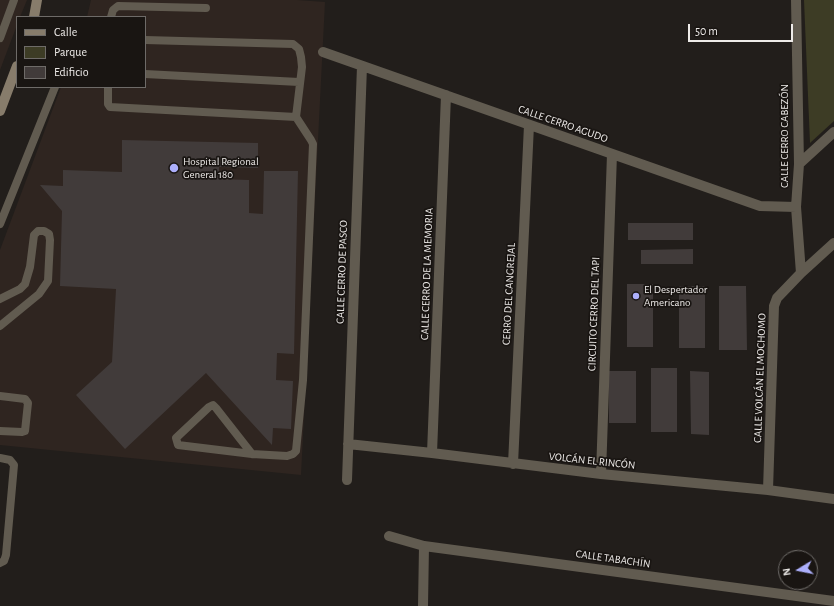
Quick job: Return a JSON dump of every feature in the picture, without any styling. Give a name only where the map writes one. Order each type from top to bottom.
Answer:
[{"type":"main road","points":[[34,16],[37,0]]},
{"type":"main road","points":[[0,111],[16,69]]},
{"type":"street","name":"CALLE CERRO CABEZÓN","points":[[796,0],[799,164],[796,207],[801,273]]},
{"type":"street","name":"CALLE CERRO AGUDO","points":[[323,52],[760,206],[796,207]]},
{"type":"street","name":"CALLE CERRO DE PASCO","points":[[346,480],[362,66]]},
{"type":"street","name":"CALLE CERRO DE LA MEMORIA","points":[[432,453],[446,95]]},
{"type":"street","name":"CERRO DEL CANGREJAL","points":[[513,464],[529,125]]},
{"type":"street","points":[[799,164],[834,132]]},
{"type":"street","name":"CIRCUITO CERRO DEL TAPI","points":[[601,474],[612,154]]},
{"type":"street","name":"CALLE VOLCÁN EL MOCHOMO","points":[[768,490],[774,306],[777,298],[801,273],[834,243]]},
{"type":"street","name":"VOLCÁN EL RINCÓN","points":[[348,444],[601,474],[768,490],[834,499]]},
{"type":"street","name":"CALLE TABACHÍN","points":[[389,536],[424,546],[834,601]]},
{"type":"street","points":[[423,606],[424,546]]},
{"type":"lane","points":[[0,38],[14,0]]},
{"type":"lane","points":[[111,16],[113,10],[118,6],[206,8]]},
{"type":"lane","points":[[146,40],[293,44],[299,49],[302,67],[296,117],[313,144],[303,380],[296,451],[287,456],[252,454],[178,445],[176,438],[213,405],[252,454]]},
{"type":"lane","points":[[146,74],[299,82]]},
{"type":"lane","points":[[0,224],[55,88]]},
{"type":"lane","points":[[108,88],[108,104],[110,107],[296,117]]},
{"type":"lane","points":[[0,299],[20,289],[25,284],[30,267],[34,235],[38,231],[44,231],[48,234],[50,240],[48,281],[39,294],[0,326]]},
{"type":"lane","points":[[0,396],[25,398],[28,403],[26,431],[0,431]]},
{"type":"lane","points":[[0,458],[10,460],[14,465],[6,555],[4,562],[0,563]]},
{"type":"shaded area","points":[[0,0],[27,0],[20,16],[16,16],[16,28],[0,70]]},
{"type":"shaded area","name":"Hospital Regional General 180","points":[[91,0],[297,0],[325,2],[301,475],[0,445],[0,250],[61,88],[146,88],[146,16],[87,16]]},
{"type":"green space","points":[[804,0],[834,0],[834,121],[810,143]]},
{"type":"building","points":[[122,140],[258,143],[258,168],[219,167],[219,179],[249,180],[249,213],[263,214],[264,171],[298,171],[294,354],[277,353],[276,380],[293,381],[291,429],[273,428],[272,445],[206,373],[125,449],[76,395],[112,362],[116,289],[60,286],[62,211],[40,185],[63,186],[63,170],[122,172]]},
{"type":"building","points":[[628,223],[693,223],[693,240],[628,240]]},
{"type":"building","points":[[693,249],[693,264],[641,264],[641,250]]},
{"type":"building","points":[[627,284],[653,284],[653,347],[627,347]]},
{"type":"building","points":[[679,286],[705,286],[705,348],[679,348]]},
{"type":"building","points":[[719,286],[746,286],[747,350],[719,350]]},
{"type":"building","points":[[651,368],[677,368],[677,432],[651,432]]},
{"type":"building","points":[[609,371],[636,371],[636,423],[609,423]]},
{"type":"building","points":[[690,371],[709,372],[709,435],[691,434]]},
{"type":"place","name":"Hospital Regional General 180","points":[[174,168]]},
{"type":"place","name":"El Despertador Americano","points":[[636,296]]}]
